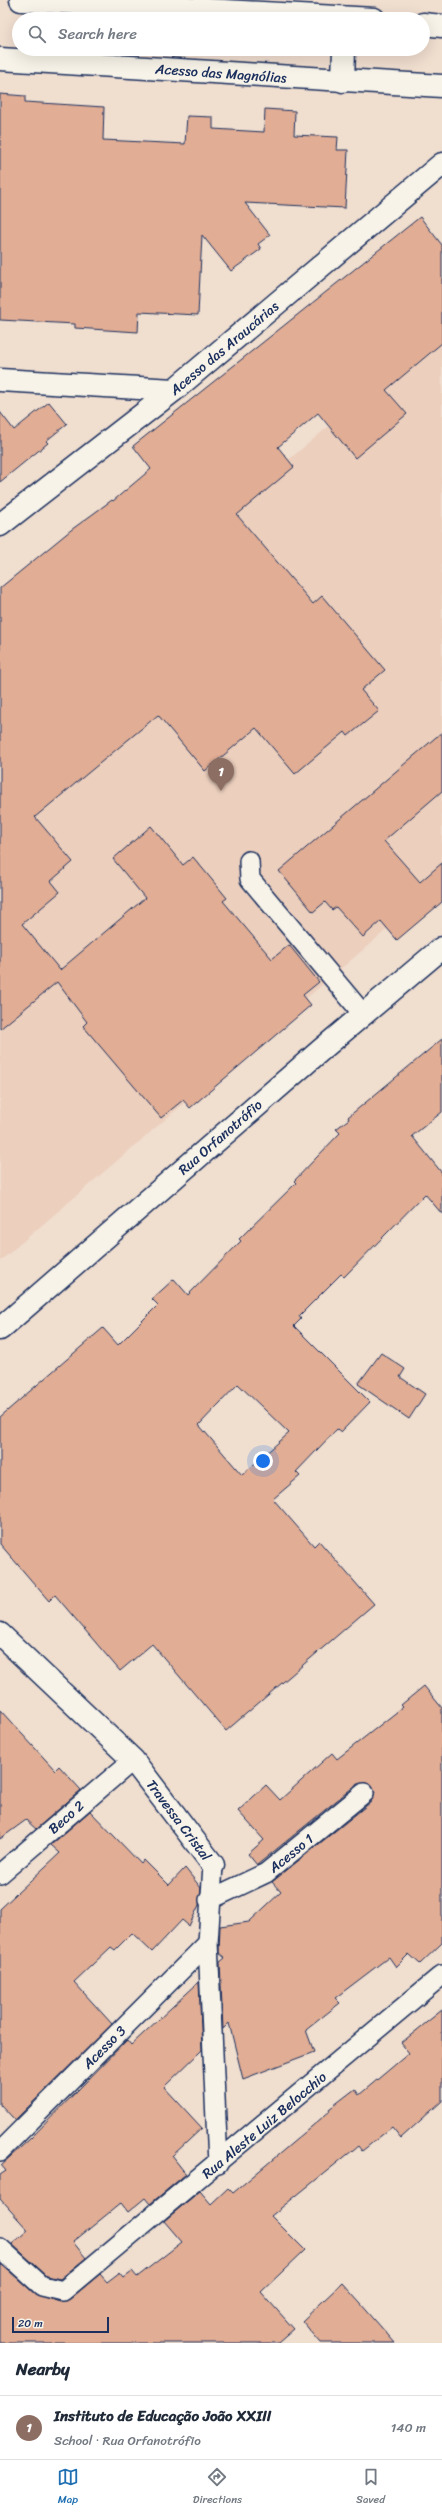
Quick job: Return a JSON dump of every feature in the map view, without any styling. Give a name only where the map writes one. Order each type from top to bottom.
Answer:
[{"type":"street","points":[[21,0],[236,12]]},
{"type":"street","points":[[430,25],[442,26]]},
{"type":"street","points":[[343,81],[344,56]]},
{"type":"street","name":"Acesso das Magnólias","points":[[0,59],[442,86]]},
{"type":"street","name":"Acesso das Araucárias","points":[[0,525],[174,390],[442,164]]},
{"type":"street","points":[[0,380],[174,390]]},
{"type":"street","name":"Rua Orfanotrófio","points":[[0,1330],[363,1014],[442,948]]},
{"type":"street","name":"Travessa Cristal","points":[[0,1634],[133,1760],[213,1865]]},
{"type":"lane","points":[[249,861],[250,879],[363,1014]]},
{"type":"lane","name":"Beco 2","points":[[0,1874],[133,1760]]},
{"type":"lane","name":"Acesso 1","points":[[209,1900],[266,1873],[364,1793]]},
{"type":"lane","name":"Travessa Cristal","points":[[213,1865],[209,1900],[208,1943],[218,2164]]},
{"type":"lane","name":"Acesso 3","points":[[0,2151],[208,1943]]},
{"type":"lane","name":"Rua Aleste Luiz Belocchio","points":[[0,2248],[42,2286],[63,2291],[218,2164],[442,1975]]},
{"type":"shaded area","points":[[442,332],[442,882],[0,1261],[0,700]]},
{"type":"building","points":[[0,94],[25,96],[25,102],[104,107],[103,140],[185,144],[187,116],[213,117],[213,129],[264,132],[265,109],[295,111],[294,135],[338,137],[337,150],[348,150],[345,208],[245,203],[270,235],[258,244],[261,249],[231,271],[202,235],[198,315],[139,312],[138,332],[75,328],[75,324],[0,320]]},
{"type":"building","points":[[420,217],[442,245],[442,343],[386,390],[407,414],[355,458],[318,413],[278,447],[294,467],[237,515],[313,604],[322,596],[385,670],[361,690],[379,711],[348,736],[345,732],[295,774],[256,728],[205,771],[158,715],[35,817],[73,862],[51,881],[60,892],[22,924],[60,970],[145,898],[113,859],[151,826],[183,865],[193,857],[227,898],[223,901],[272,959],[289,945],[319,982],[303,995],[311,1005],[190,1108],[183,1100],[161,1118],[83,1026],[87,1022],[57,982],[0,1029],[0,588],[71,530],[112,500],[113,501],[151,469],[133,446]]},
{"type":"building","points":[[49,402],[67,424],[46,441],[48,443],[0,482],[0,412],[14,430]]},
{"type":"building","points":[[442,732],[442,791],[384,841],[420,882],[442,863],[442,902],[397,940],[381,921],[363,937],[336,907],[332,910],[325,902],[313,912],[279,871]]},
{"type":"building","points":[[442,1039],[442,1112],[412,1136],[442,1173],[442,1214],[425,1194],[344,1277],[341,1274],[299,1316],[301,1319],[294,1326],[370,1402],[341,1432],[337,1429],[296,1472],[300,1476],[273,1499],[314,1546],[319,1541],[374,1604],[226,1731],[152,1644],[120,1671],[55,1595],[49,1601],[0,1544],[0,1417],[103,1328],[118,1345],[158,1305],[152,1299],[174,1279],[188,1295],[241,1241],[239,1239],[296,1183],[294,1181],[340,1133],[336,1129],[349,1119],[348,1117]],"holes":[[[238,1384],[289,1433],[242,1475],[199,1425]]]},
{"type":"building","points":[[381,1353],[405,1369],[400,1377],[425,1394],[409,1419],[358,1384]]},
{"type":"building","points":[[424,1686],[442,1708],[442,1943],[420,1964],[409,1954],[396,1967],[389,1957],[335,1998],[340,2003],[306,2030],[314,2052],[243,2079],[229,2023],[223,2029],[220,1962],[225,1958],[219,1953],[220,1926],[249,1922],[281,1892],[272,1882],[371,1802],[375,1792],[368,1783],[357,1784],[257,1865],[248,1854],[264,1840],[238,1811],[266,1785],[280,1800],[332,1753],[337,1759],[403,1707],[401,1705]]},
{"type":"building","points":[[0,1710],[55,1770],[59,1766],[81,1790],[36,1829],[26,1820],[0,1839]]},
{"type":"building","points":[[90,1811],[141,1864],[144,1860],[169,1885],[185,1868],[201,1888],[199,1905],[189,1926],[182,1920],[152,1952],[132,1933],[115,1950],[111,1947],[74,1982],[112,2024],[15,2120],[0,2104],[0,1909],[60,1853],[51,1845]]},
{"type":"building","points":[[199,1982],[202,2050],[164,2087],[202,2128],[172,2156],[186,2174],[150,2204],[145,2198],[128,2212],[121,2203],[73,2242],[86,2258],[60,2279],[47,2276],[12,2244],[28,2230],[0,2199],[0,2175],[6,2171],[1,2165],[31,2138],[127,2040],[131,2045]]},
{"type":"building","points":[[442,2010],[442,2101],[401,2138],[392,2127],[362,2151],[358,2146],[271,2216],[305,2250],[261,2292],[294,2329],[278,2343],[0,2343],[0,2263],[35,2294],[61,2302],[70,2299],[100,2274],[107,2282],[120,2272],[124,2277],[132,2271],[137,2277],[182,2242],[164,2221],[200,2191],[211,2204],[228,2188],[233,2193],[330,2111],[329,2109],[355,2089],[359,2095],[409,2053],[401,2043]]},
{"type":"building","points":[[342,2283],[395,2343],[321,2343],[302,2321]]},
{"type":"place","name":"Instituto de Educação João XXIII","points":[[221,791]]}]
